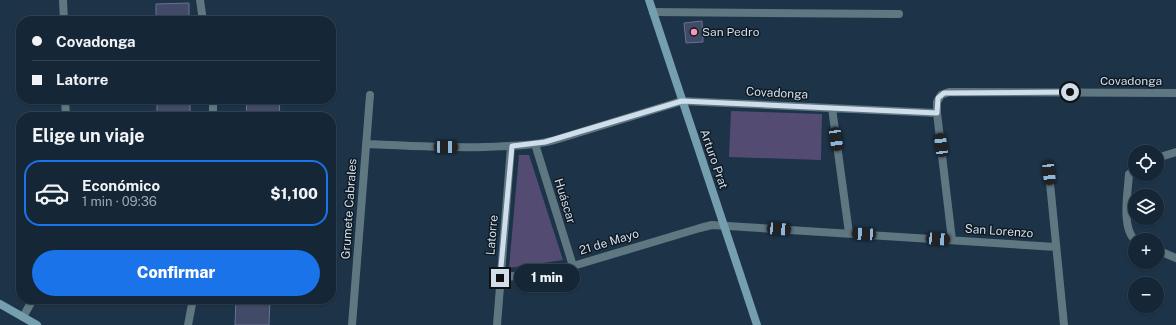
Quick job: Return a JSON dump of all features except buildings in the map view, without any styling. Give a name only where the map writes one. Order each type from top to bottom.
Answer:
[{"type":"street","points":[[63,0],[64,16]]},
{"type":"street","points":[[200,0],[202,16]]},
{"type":"street","name":"Arturo Prat","points":[[648,0],[757,325]]},
{"type":"street","points":[[653,12],[899,14]]},
{"type":"street","name":"Covadonga","points":[[366,144],[433,147],[512,146],[535,144],[554,140],[682,101],[937,113],[938,98],[944,93],[949,92],[1176,93]]},
{"type":"street","name":"Grumete Cabrales","points":[[352,325],[370,95]]},
{"type":"street","points":[[832,108],[849,234]]},
{"type":"street","points":[[937,113],[952,240]]},
{"type":"street","name":"Huáscar","points":[[535,144],[573,266]]},
{"type":"street","name":"Latorre","points":[[497,325],[512,146]]},
{"type":"street","points":[[1164,156],[1176,152]]},
{"type":"street","points":[[1049,173],[1064,325]]},
{"type":"street","points":[[1129,181],[1126,219],[1130,233]]},
{"type":"street","name":"21 de Mayo","points":[[500,278],[573,266],[700,228],[712,225],[724,225]]},
{"type":"street","name":"San Lorenzo","points":[[724,225],[1056,247]]},
{"type":"street","points":[[1164,253],[1176,258]]},
{"type":"street","points":[[0,304],[37,325]]},
{"type":"street","points":[[23,317],[30,304]]},
{"type":"street","points":[[188,325],[192,304]]},
{"type":"shaded area","points":[[731,111],[822,114],[821,160],[729,157]]},
{"type":"shaded area","points":[[519,155],[529,155],[563,260],[509,268]]},
{"type":"place","name":"San Pedro","points":[[694,32]]},
{"type":"route","points":[[500,278],[512,146],[523,146],[545,142],[682,101],[937,113],[938,98],[944,93],[949,92],[1070,92]]}]
